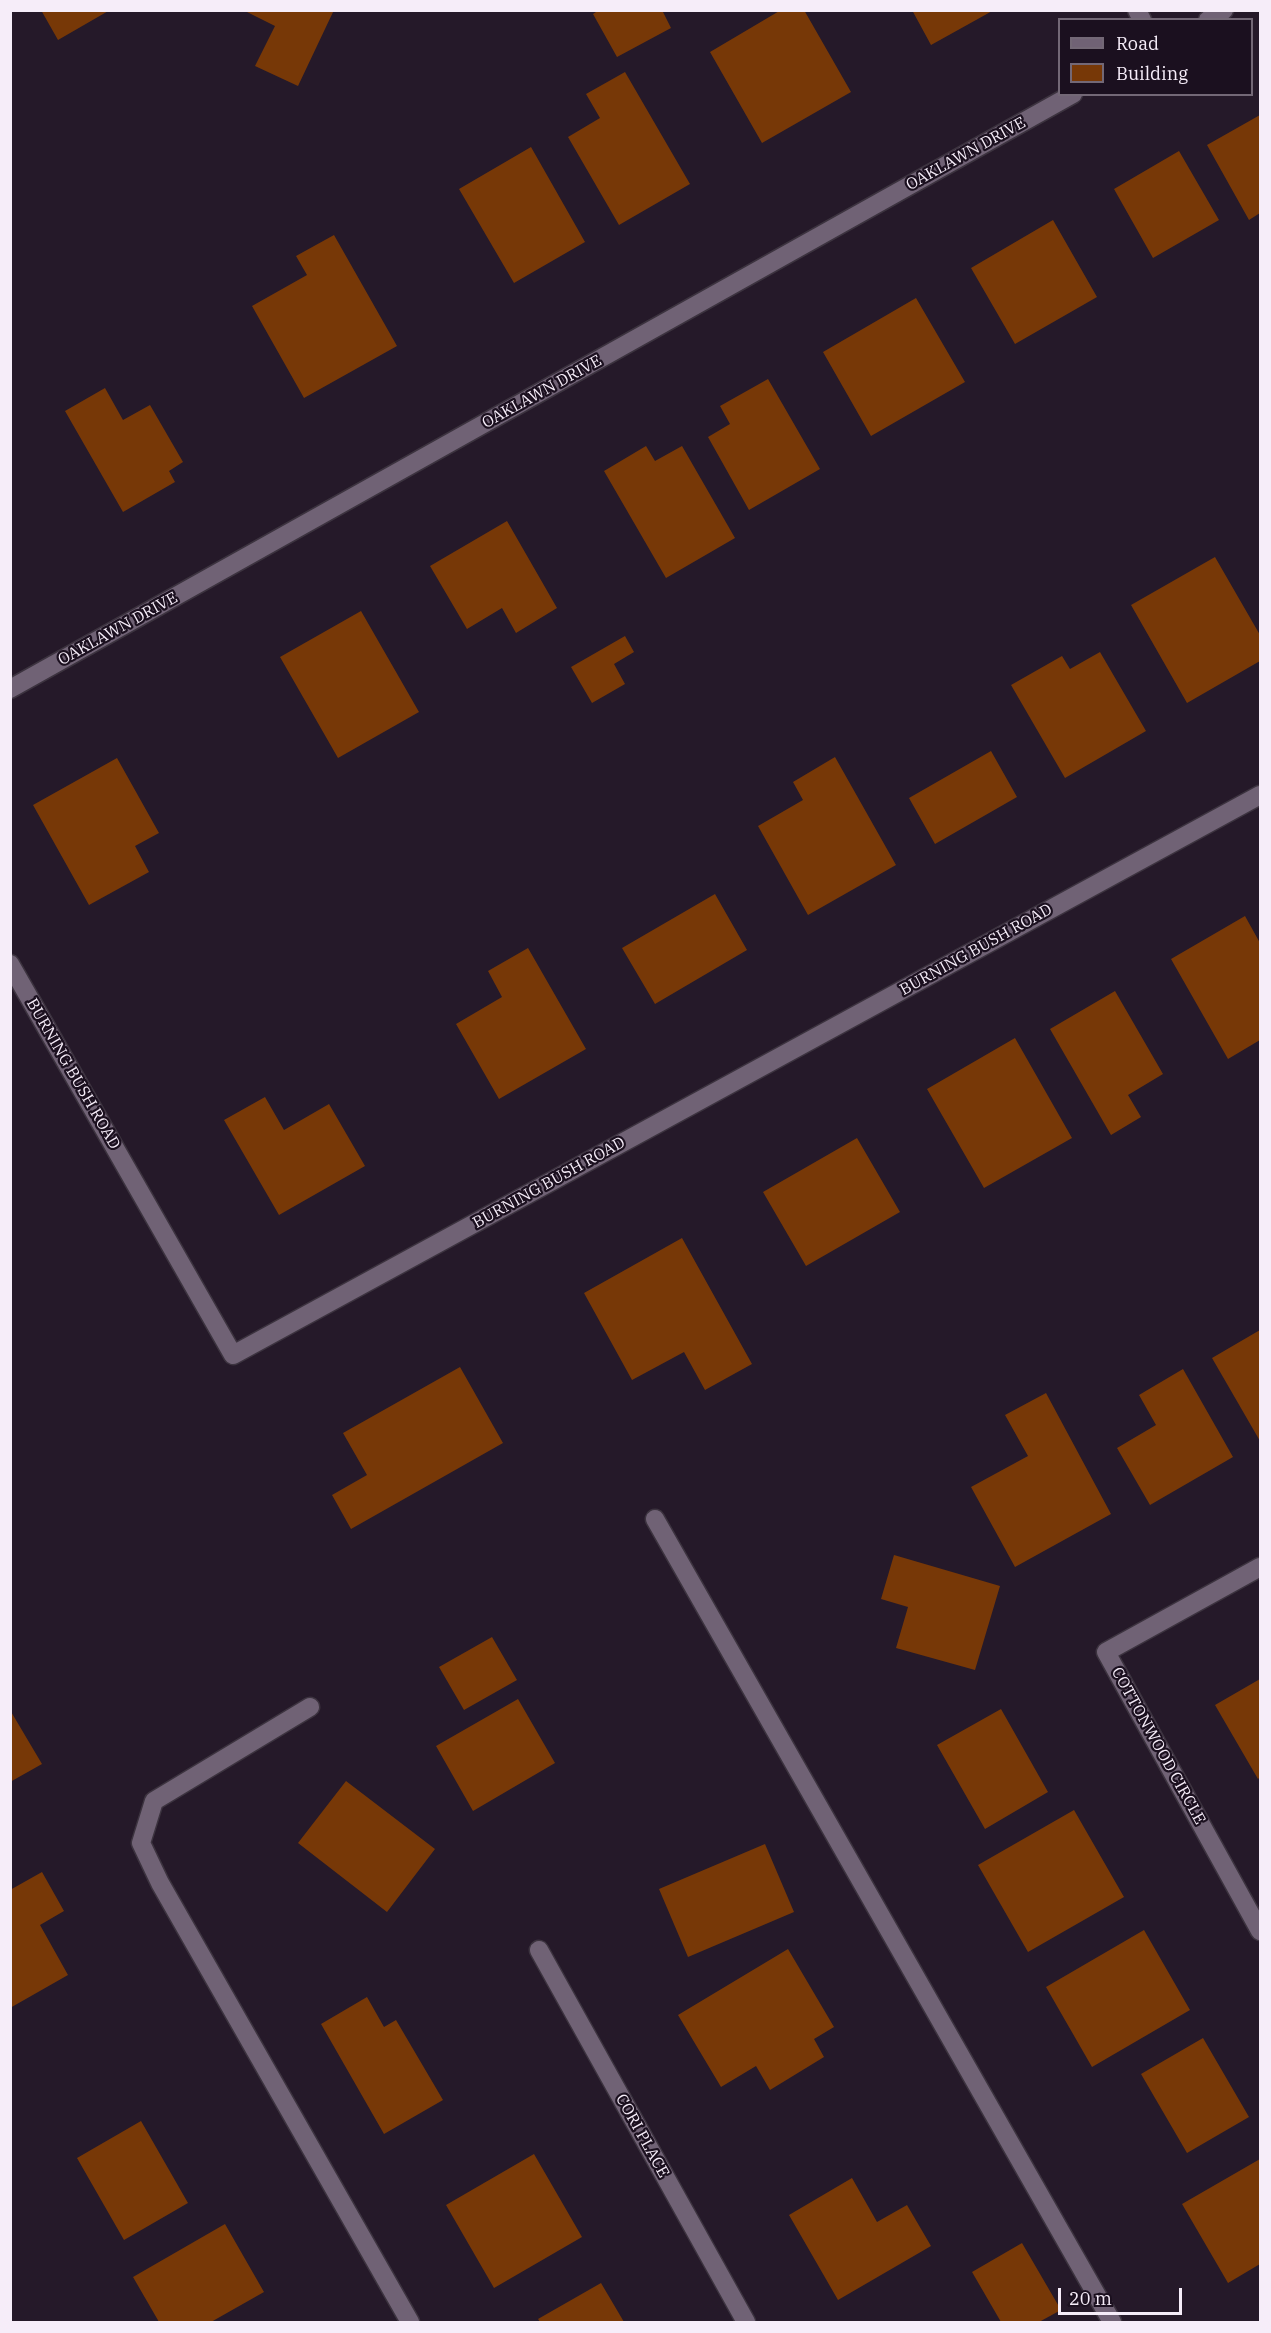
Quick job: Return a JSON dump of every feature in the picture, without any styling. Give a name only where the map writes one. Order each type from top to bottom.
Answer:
[{"type":"street","points":[[1211,18],[1224,10]]},
{"type":"street","name":"OAKLAWN DRIVE","points":[[10,688],[1069,96]]},
{"type":"street","name":"BURNING BUSH ROAD","points":[[10,964],[233,1355],[1260,795]]},
{"type":"street","points":[[655,1519],[1112,2322]]},
{"type":"street","name":"COTTONWOOD CIRCLE","points":[[1260,1567],[1107,1652],[1260,1931]]},
{"type":"street","points":[[309,1707],[154,1801],[141,1843],[166,1893],[410,2322]]},
{"type":"street","name":"CORI PLACE","points":[[539,1950],[746,2322]]},
{"type":"building","points":[[41,10],[110,10],[58,40]]},
{"type":"building","points":[[243,10],[334,10],[298,86],[255,66],[275,26]]},
{"type":"building","points":[[599,10],[662,10],[671,28],[617,57],[593,14]]},
{"type":"building","points":[[781,10],[804,10],[851,92],[762,143],[710,52]]},
{"type":"building","points":[[912,10],[994,10],[931,45]]},
{"type":"building","points":[[625,72],[690,184],[619,225],[568,137],[600,118],[586,94]]},
{"type":"building","points":[[1260,115],[1260,213],[1249,220],[1207,145]]},
{"type":"building","points":[[531,147],[585,242],[514,283],[459,189]]},
{"type":"building","points":[[1179,151],[1219,220],[1153,258],[1114,189]]},
{"type":"building","points":[[1053,220],[1097,297],[1015,344],[971,268]]},
{"type":"building","points":[[334,235],[397,346],[304,398],[252,306],[307,275],[296,256]]},
{"type":"building","points":[[916,298],[965,382],[871,436],[823,352]]},
{"type":"building","points":[[768,379],[820,469],[749,510],[708,437],[730,424],[720,406]]},
{"type":"building","points":[[105,388],[123,420],[150,405],[183,462],[169,471],[175,482],[123,512],[65,411]]},
{"type":"building","points":[[646,446],[655,461],[682,446],[735,538],[666,578],[604,471]]},
{"type":"building","points":[[507,521],[557,608],[516,633],[502,608],[467,629],[430,566]]},
{"type":"building","points":[[1215,557],[1260,635],[1260,661],[1187,703],[1131,605]]},
{"type":"building","points":[[361,611],[419,712],[338,758],[280,657]]},
{"type":"building","points":[[625,636],[634,652],[614,664],[625,684],[592,703],[571,667]]},
{"type":"building","points":[[1100,652],[1146,731],[1065,778],[1011,685],[1062,656],[1070,669]]},
{"type":"building","points":[[991,751],[1017,797],[935,844],[909,798]]},
{"type":"building","points":[[835,757],[896,865],[808,915],[758,826],[803,800],[793,782]]},
{"type":"building","points":[[117,758],[159,833],[135,846],[149,872],[89,905],[33,805]]},
{"type":"building","points":[[715,894],[747,950],[655,1004],[622,948]]},
{"type":"building","points":[[1245,916],[1260,943],[1260,1040],[1228,1059],[1171,959]]},
{"type":"building","points":[[528,948],[586,1049],[499,1099],[456,1024],[502,997],[488,971]]},
{"type":"building","points":[[1115,991],[1163,1074],[1128,1095],[1141,1117],[1111,1135],[1050,1029]]},
{"type":"building","points":[[1015,1038],[1072,1138],[984,1188],[927,1089]]},
{"type":"building","points":[[265,1097],[284,1130],[329,1104],[365,1166],[279,1215],[224,1120]]},
{"type":"building","points":[[857,1138],[900,1212],[806,1266],[763,1192]]},
{"type":"building","points":[[682,1238],[752,1364],[705,1390],[684,1352],[632,1380],[584,1293]]},
{"type":"building","points":[[1260,1330],[1260,1441],[1212,1358]]},
{"type":"building","points":[[460,1367],[503,1443],[351,1529],[332,1495],[367,1475],[343,1433]]},
{"type":"building","points":[[1183,1369],[1233,1457],[1150,1505],[1117,1448],[1156,1425],[1139,1395]]},
{"type":"building","points":[[1046,1393],[1111,1514],[1015,1567],[971,1487],[1028,1456],[1005,1415]]},
{"type":"building","points":[[894,1555],[1000,1586],[975,1670],[896,1648],[908,1607],[881,1599]]},
{"type":"building","points":[[492,1637],[517,1680],[464,1710],[439,1667]]},
{"type":"building","points":[[1260,1679],[1260,1777],[1258,1779],[1215,1705]]},
{"type":"building","points":[[518,1699],[555,1763],[473,1811],[436,1746]]},
{"type":"building","points":[[1001,1709],[1048,1792],[985,1829],[937,1745]]},
{"type":"building","points":[[10,1710],[42,1764],[10,1782]]},
{"type":"building","points":[[346,1781],[435,1849],[387,1912],[298,1843]]},
{"type":"building","points":[[1074,1810],[1124,1897],[1028,1952],[978,1865]]},
{"type":"building","points":[[765,1844],[794,1912],[688,1957],[659,1889]]},
{"type":"building","points":[[42,1872],[64,1911],[40,1925],[68,1975],[10,2008],[10,1890]]},
{"type":"building","points":[[1144,1930],[1190,2010],[1092,2067],[1046,1987]]},
{"type":"building","points":[[788,1949],[834,2027],[814,2039],[824,2057],[770,2090],[756,2066],[721,2087],[678,2015]]},
{"type":"building","points":[[367,1997],[384,2027],[396,2020],[443,2100],[384,2134],[321,2024]]},
{"type":"building","points":[[1203,2038],[1249,2117],[1187,2153],[1141,2074]]},
{"type":"building","points":[[141,2121],[188,2203],[124,2240],[77,2158]]},
{"type":"building","points":[[534,2154],[582,2237],[494,2288],[446,2205]]},
{"type":"building","points":[[1260,2159],[1260,2264],[1228,2283],[1182,2204]]},
{"type":"building","points":[[852,2178],[877,2222],[907,2205],[931,2246],[838,2300],[789,2215]]},
{"type":"building","points":[[225,2224],[264,2292],[211,2322],[159,2322],[133,2277]]},
{"type":"building","points":[[1022,2243],[1061,2310],[1039,2322],[1001,2322],[972,2272]]},
{"type":"building","points":[[601,2283],[624,2322],[540,2322],[538,2319]]}]
